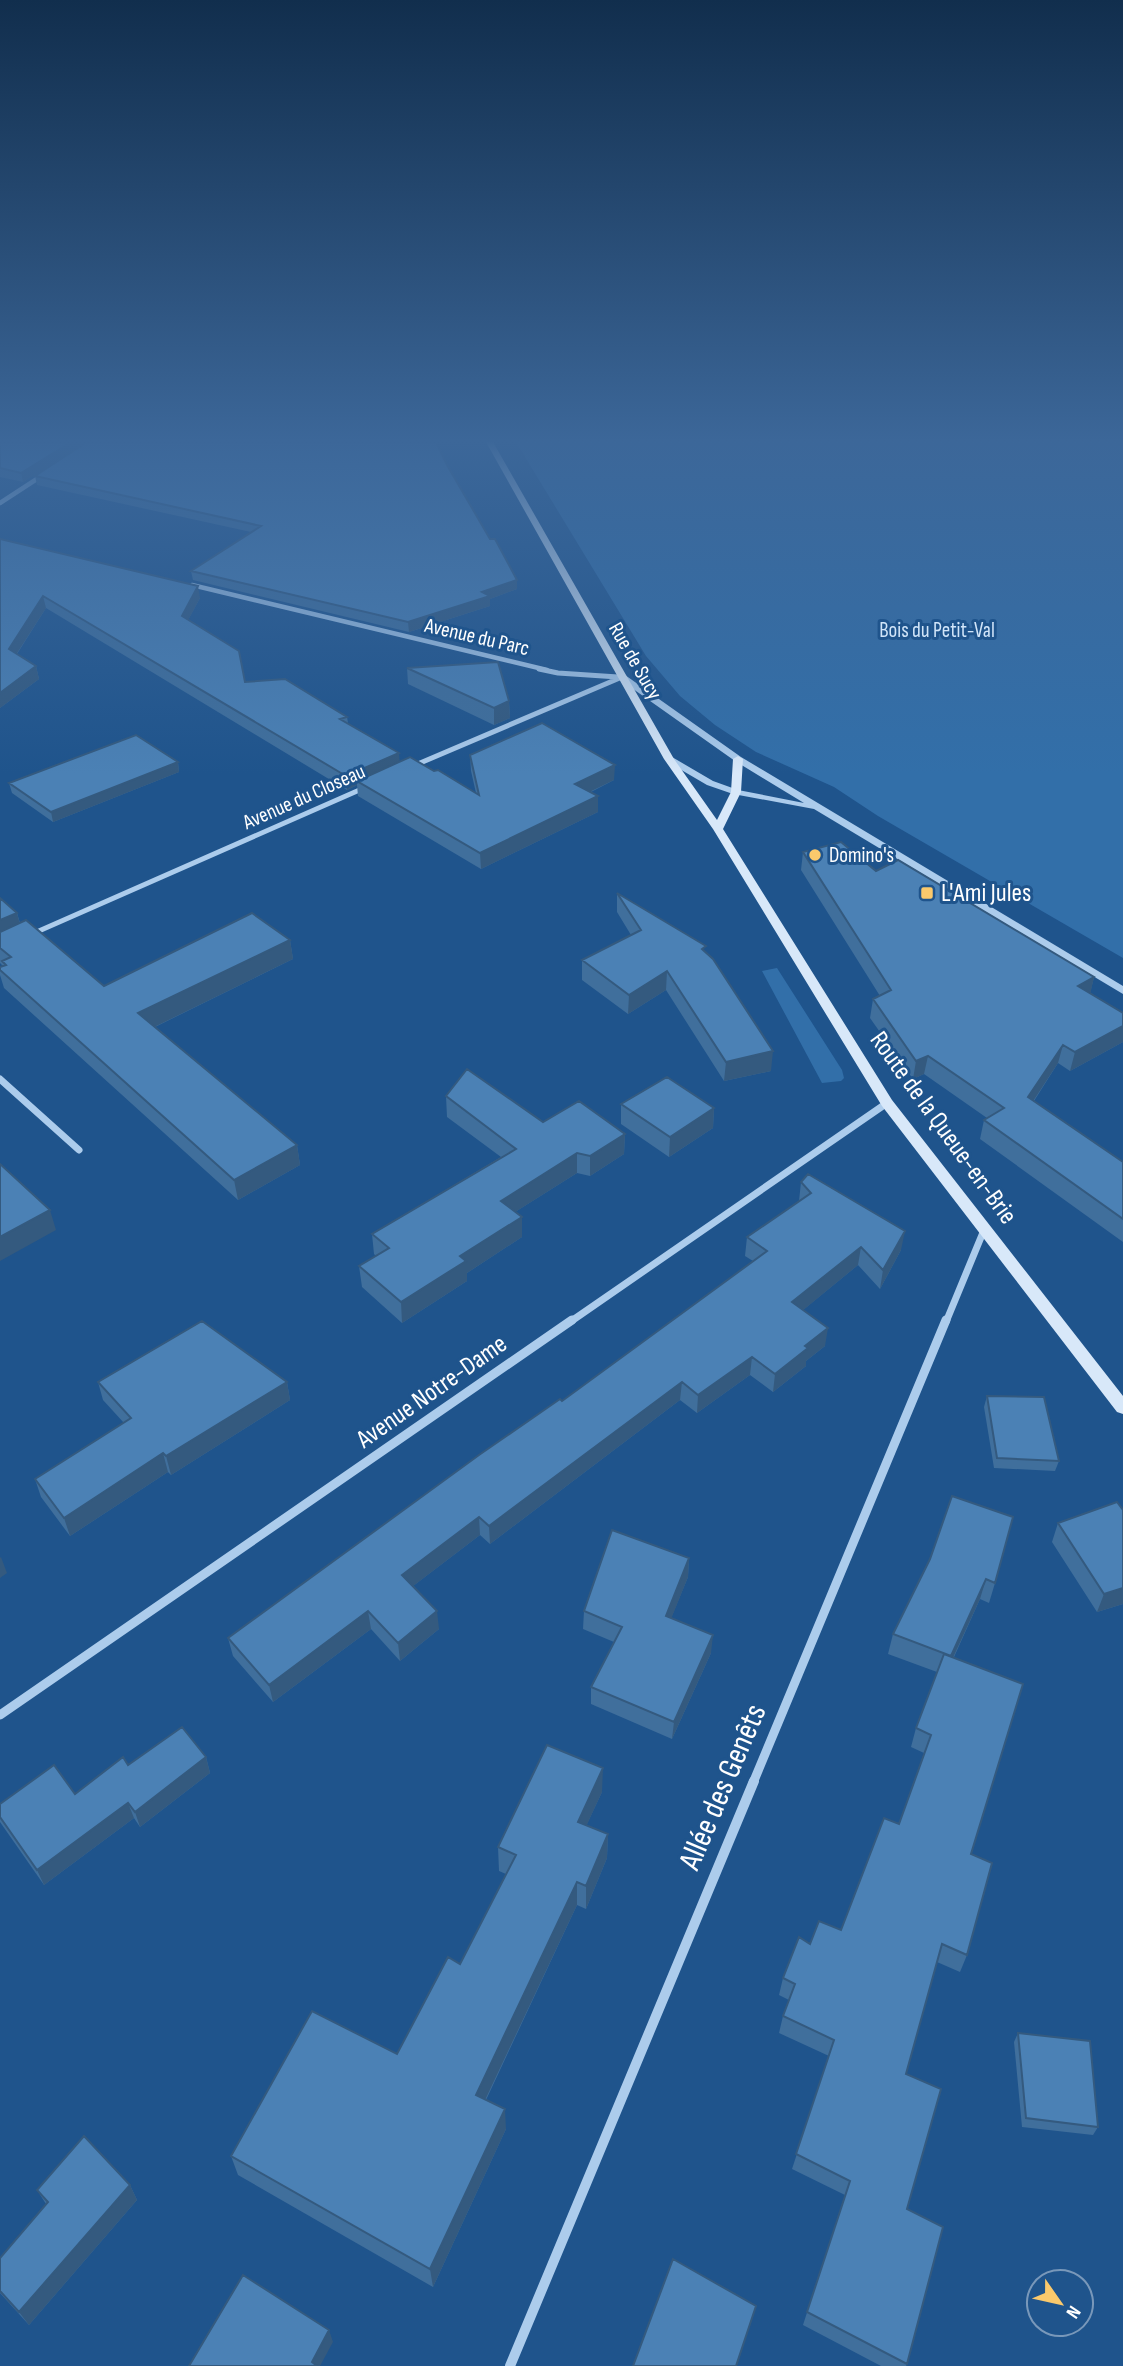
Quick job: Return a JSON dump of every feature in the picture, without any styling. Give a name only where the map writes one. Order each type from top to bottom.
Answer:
[{"type":"main road","name":"Rue de Sucy","points":[[551,552],[669,759],[718,830]]},
{"type":"main road","points":[[718,830],[736,792],[738,759]]},
{"type":"main road","name":"Route de la Queue-en-Brie","points":[[718,830],[887,1103],[1123,1408]]},
{"type":"street","name":"Avenue du Parc","points":[[186,584],[558,673],[622,677]]},
{"type":"street","points":[[407,769],[622,677],[738,759],[1123,990]]},
{"type":"street","points":[[669,759],[710,783],[736,792],[821,809]]},
{"type":"street","name":"Avenue du Closeau","points":[[25,937],[368,786]]},
{"type":"street","points":[[0,1079],[79,1150]]},
{"type":"street","name":"Avenue Notre-Dame","points":[[0,1715],[887,1103]]},
{"type":"street","name":"Allée des Genêts","points":[[510,2366],[984,1229]]},
{"type":"green space","name":"Bois du Petit-Val","points":[[583,552],[1123,552],[1123,958],[878,816],[834,787],[756,752],[715,725],[680,696],[646,656]]},
{"type":"green space","points":[[777,968],[842,1070],[844,1078],[841,1081],[822,1083],[762,971]]},
{"type":"building","points":[[0,552],[57,552],[198,586],[182,616],[239,651],[245,682],[285,679],[347,717],[340,719],[399,753],[346,776],[43,596],[9,649],[36,666],[0,693]]},
{"type":"building","points":[[220,552],[502,552],[517,580],[482,592],[490,596],[408,622],[191,571]]},
{"type":"building","points":[[498,662],[509,701],[494,708],[407,668]]},
{"type":"building","points":[[542,723],[615,765],[575,784],[598,796],[480,853],[357,781],[410,757],[434,771],[438,770],[479,795],[470,755]]},
{"type":"building","points":[[136,735],[178,762],[51,812],[9,783]]},
{"type":"building","points":[[841,842],[876,871],[898,860],[1094,977],[1078,986],[1123,1013],[1123,1026],[1075,1052],[1063,1045],[1028,1097],[1123,1162],[1123,1219],[984,1120],[1004,1108],[928,1056],[916,1061],[873,999],[891,990],[803,852]]},
{"type":"building","points":[[617,893],[706,946],[702,949],[713,959],[773,1051],[726,1062],[667,971],[629,995],[582,960],[641,930]]},
{"type":"building","points":[[0,898],[17,913],[0,920]]},
{"type":"building","points":[[252,913],[290,940],[138,1013],[297,1145],[234,1180],[0,970],[0,967],[6,965],[2,961],[11,957],[0,948],[0,932],[26,920],[104,986]]},
{"type":"building","points":[[467,1069],[543,1122],[579,1101],[625,1134],[590,1156],[577,1153],[501,1201],[522,1217],[460,1256],[466,1261],[401,1302],[359,1266],[389,1248],[372,1234],[516,1149],[446,1096]]},
{"type":"building","points":[[667,1077],[714,1108],[670,1137],[621,1104]]},
{"type":"building","points":[[0,1164],[50,1210],[0,1237]]},
{"type":"building","points":[[808,1174],[905,1231],[883,1270],[861,1247],[792,1302],[828,1328],[805,1346],[808,1348],[775,1374],[752,1357],[698,1395],[682,1382],[489,1526],[479,1517],[402,1575],[437,1611],[398,1643],[368,1611],[269,1685],[228,1638],[479,1455],[560,1399],[562,1401],[767,1251],[747,1237],[811,1193],[801,1182]]},
{"type":"building","points":[[202,1321],[287,1382],[166,1456],[163,1453],[64,1518],[35,1479],[131,1418],[98,1382]]},
{"type":"building","points":[[987,1396],[1044,1397],[1059,1461],[997,1458]]},
{"type":"building","points":[[952,1496],[1013,1517],[995,1583],[986,1579],[951,1656],[893,1634],[930,1559]]},
{"type":"building","points":[[1117,1502],[1123,1510],[1123,1588],[1104,1594],[1058,1523]]},
{"type":"building","points":[[612,1530],[689,1558],[666,1616],[713,1635],[674,1722],[591,1687],[622,1627],[584,1611]]},
{"type":"building","points":[[944,1654],[1023,1684],[971,1854],[992,1863],[967,1955],[942,1944],[906,2074],[941,2089],[907,2209],[943,2227],[907,2364],[807,2312],[850,2181],[796,2154],[834,2040],[783,2016],[795,1984],[783,1978],[799,1937],[810,1944],[819,1921],[841,1930],[884,1818],[899,1824],[931,1735],[916,1728]]},
{"type":"building","points":[[182,1727],[206,1757],[135,1812],[128,1803],[37,1870],[0,1817],[0,1804],[54,1765],[75,1794],[123,1757],[128,1765]]},
{"type":"building","points":[[547,1745],[603,1768],[578,1822],[608,1834],[586,1886],[577,1882],[476,2095],[505,2109],[430,2269],[231,2156],[312,2011],[397,2054],[448,1957],[460,1964],[516,1855],[498,1847]]},
{"type":"building","points":[[1018,2033],[1090,2041],[1098,2127],[1026,2118]]},
{"type":"building","points":[[84,2136],[130,2185],[19,2312],[0,2291],[0,2258],[48,2202],[37,2190]]},
{"type":"building","points":[[673,2259],[756,2306],[736,2366],[633,2366]]},
{"type":"building","points":[[243,2275],[329,2330],[312,2362],[317,2366],[189,2366]]},
{"type":"place","name":"Domino's","points":[[815,855]]},
{"type":"place","name":"L'Ami Jules","points":[[927,893]]}]
